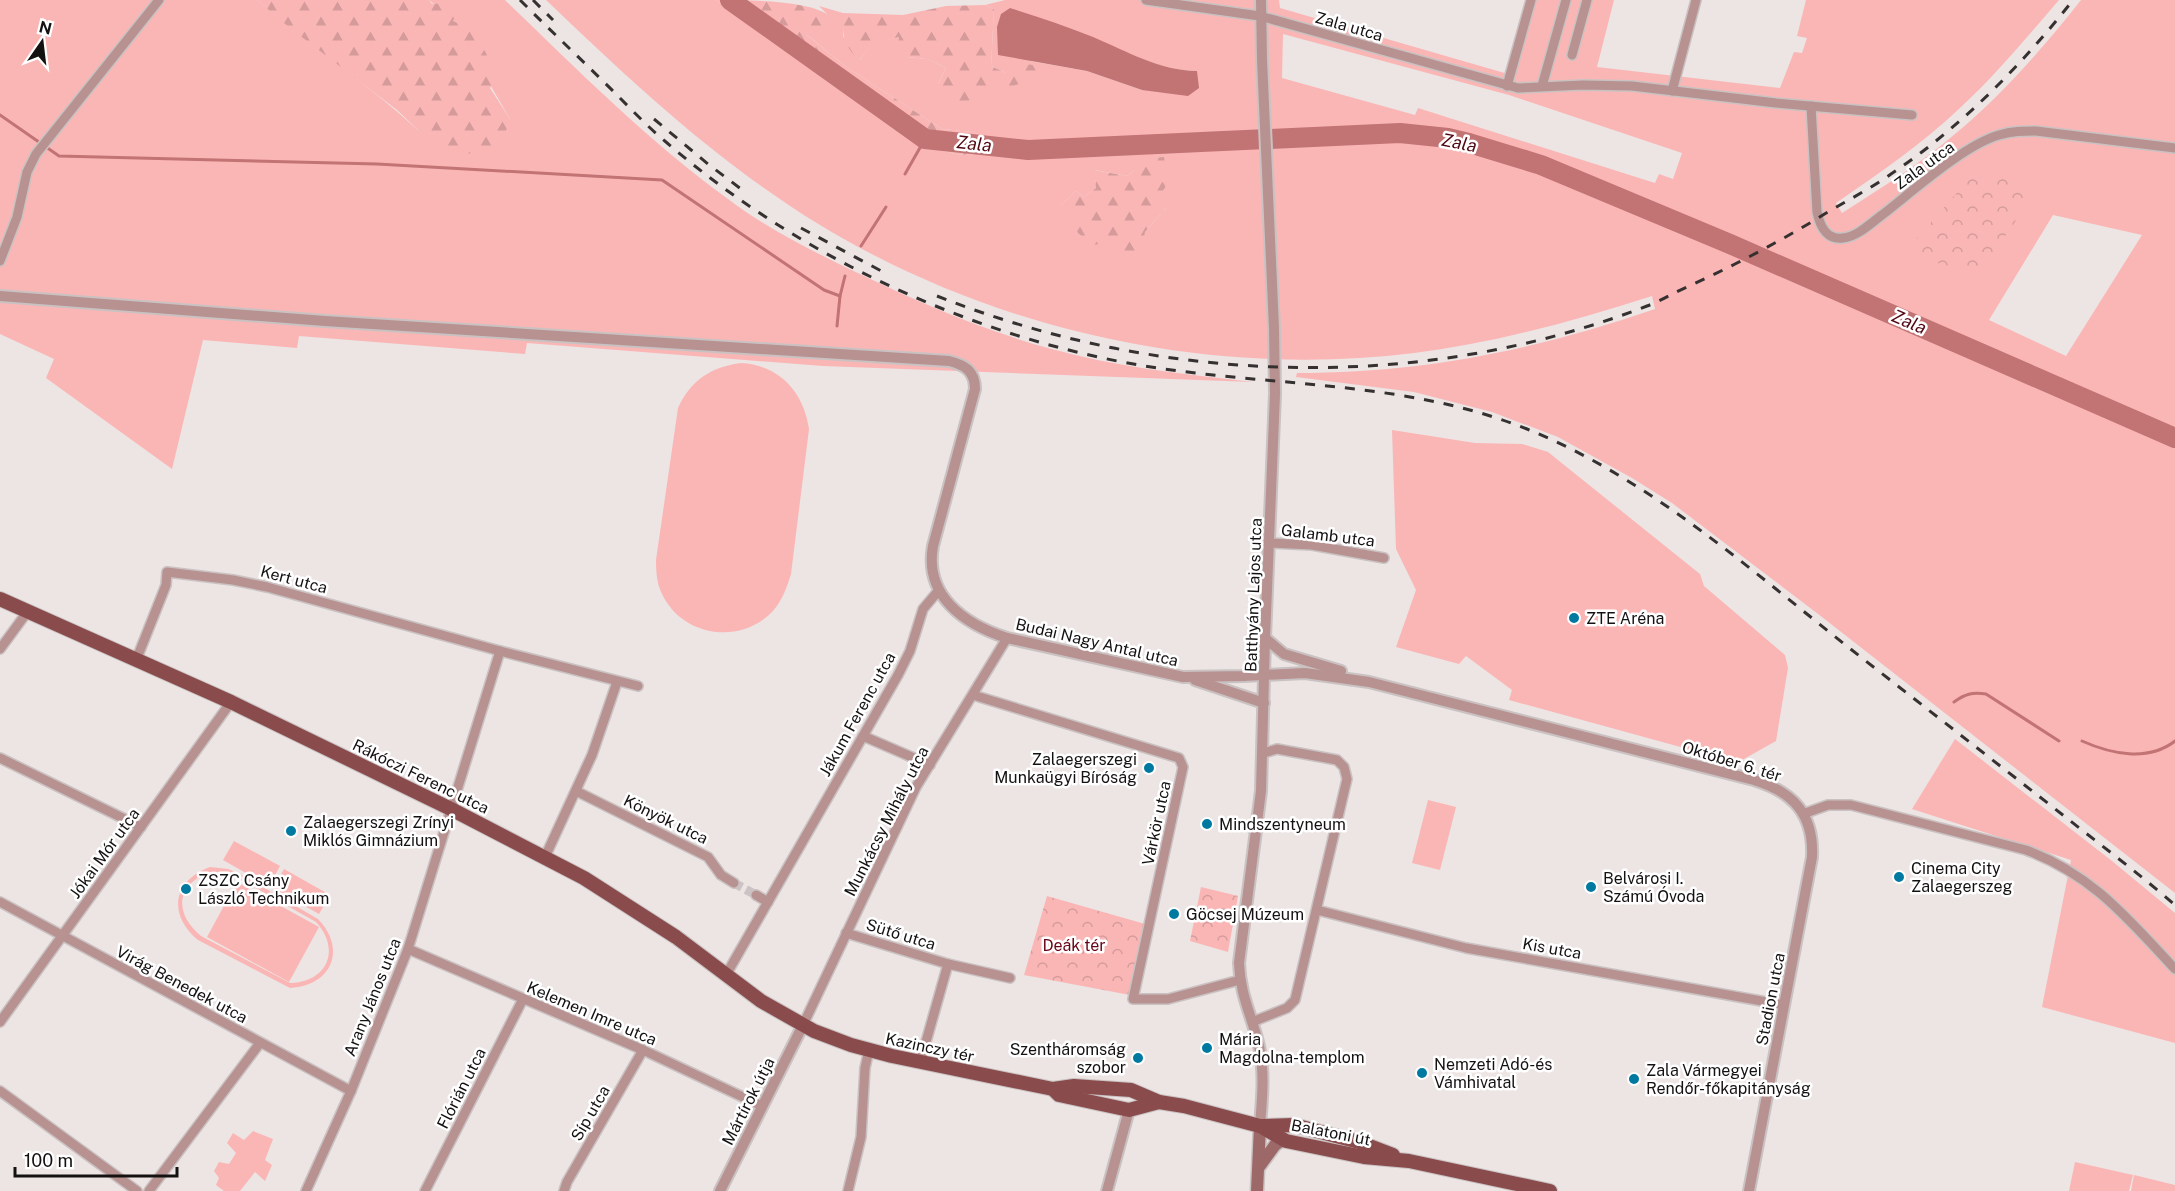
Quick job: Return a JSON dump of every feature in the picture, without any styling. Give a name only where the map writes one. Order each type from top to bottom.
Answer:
[{"type":"main road","name":"Rákóczi Ferenc utca","points":[[0,599],[231,702],[451,809],[584,878],[635,908],[761,1001],[803,1025]]},
{"type":"main road","name":"Kazinczy tér","points":[[803,1025],[831,1038],[920,1063],[1053,1089],[1074,1086],[1131,1090],[1159,1102],[1184,1106],[1260,1126]]},
{"type":"main road","name":"Kazinczy tér","points":[[1053,1089],[1059,1095],[1129,1110],[1159,1102]]},
{"type":"main road","name":"Balatoni út","points":[[1260,1126],[1290,1124],[1329,1133],[1409,1161]]},
{"type":"main road","name":"Balatoni út","points":[[1260,1126],[1282,1140],[1364,1157],[1409,1161],[1550,1191]]},
{"type":"main road","points":[[1257,1191],[1260,1126]]},
{"type":"main road","points":[[1258,1168],[1275,1145],[1282,1140]]},
{"type":"street","points":[[0,261],[17,217],[27,172],[39,151],[159,0]]},
{"type":"street","name":"Zala utca","points":[[1146,0],[1260,16],[1518,88],[1582,85],[1632,86],[1912,115]]},
{"type":"street","name":"Batthyány Lajos utca","points":[[1260,1126],[1263,1071],[1260,1048],[1240,980],[1239,963],[1258,827],[1264,753],[1265,638],[1275,388],[1261,0]]},
{"type":"street","points":[[1507,86],[1531,0]]},
{"type":"street","points":[[1542,87],[1566,0]]},
{"type":"street","points":[[1553,48],[1573,52],[1587,0]]},
{"type":"street","points":[[1672,91],[1696,0]]},
{"type":"street","name":"Zala utca","points":[[1811,106],[1816,212],[1822,228],[1835,238],[1849,237],[1868,226],[1942,169],[1977,145],[1997,135],[2018,131],[2036,131],[2175,148]]},
{"type":"street","points":[[0,296],[313,320],[949,361],[959,364],[971,372],[975,389],[933,546],[933,572],[939,590]]},
{"type":"street","name":"Galamb utca","points":[[1269,543],[1312,545],[1384,558]]},
{"type":"street","name":"Kert utca","points":[[136,658],[166,585],[167,572],[233,580],[267,587],[638,686]]},
{"type":"street","name":"Budai Nagy Antal utca","points":[[939,590],[949,604],[963,617],[985,630],[1007,638],[1183,677],[1265,675]]},
{"type":"street","name":"Jákum Ferenc utca","points":[[726,975],[906,659],[923,609],[939,590]]},
{"type":"street","points":[[0,649],[28,611]]},
{"type":"street","name":"Munkácsy Mihály utca","points":[[803,1025],[916,787],[1007,638]]},
{"type":"street","points":[[1265,638],[1275,648],[1289,656],[1369,682]]},
{"type":"street","points":[[451,809],[500,651]]},
{"type":"street","name":"Október 6. tér","points":[[1265,675],[1305,673],[1369,682],[1500,713],[1754,780],[1782,791],[1790,797],[1803,814]]},
{"type":"street","points":[[1183,677],[1264,703]]},
{"type":"street","points":[[544,857],[596,744],[617,682]]},
{"type":"street","name":"Várkör utca","points":[[973,695],[1179,759],[1182,762],[1183,767],[1133,999],[1168,999],[1240,980]]},
{"type":"street","name":"Jókai Mór utca","points":[[0,1022],[231,702]]},
{"type":"street","points":[[863,735],[930,765]]},
{"type":"street","points":[[1252,1022],[1287,1008],[1295,1000],[1347,786],[1346,772],[1340,762],[1277,749],[1264,753]]},
{"type":"street","points":[[0,758],[141,827]]},
{"type":"street","name":"Könyök utca","points":[[576,791],[708,857],[721,875],[734,883]]},
{"type":"street","points":[[1803,814],[1828,805],[1851,804],[2046,857],[2079,876],[2117,906],[2175,969]]},
{"type":"street","name":"Arany János utca","points":[[306,1191],[351,1091],[408,949],[434,871],[451,809]]},
{"type":"street","name":"Stadion utca","points":[[1749,1191],[1812,857],[1812,843],[1803,814]]},
{"type":"street","points":[[756,895],[768,902]]},
{"type":"street","name":"Virág Benedek utca","points":[[0,902],[351,1091]]},
{"type":"street","name":"Kis utca","points":[[1317,910],[1477,950],[1784,1005]]},
{"type":"street","name":"Sütő utca","points":[[846,933],[948,964],[1010,978]]},
{"type":"street","name":"Kelemen Imre utca","points":[[408,949],[643,1050],[762,1106]]},
{"type":"street","points":[[920,1063],[948,964]]},
{"type":"street","name":"Flórián utca","points":[[425,1191],[523,999]]},
{"type":"street","name":"Mártírok útja","points":[[720,1191],[803,1025]]},
{"type":"street","points":[[149,1191],[260,1043]]},
{"type":"street","name":"Síp utca","points":[[564,1191],[643,1050]]},
{"type":"street","points":[[848,1191],[861,1137],[865,1068],[869,1050]]},
{"type":"street","points":[[0,1091],[137,1191]]},
{"type":"street","points":[[1107,1191],[1129,1110]]},
{"type":"green space","points":[[0,0],[257,0],[380,97],[419,131],[510,119],[453,21],[429,0],[505,0],[669,153],[744,210],[776,231],[810,249],[931,306],[1024,341],[1073,355],[1124,365],[1253,382],[823,366],[527,343],[525,354],[299,336],[297,348],[203,340],[172,469],[46,378],[54,359],[0,334]]},
{"type":"green space","points":[[257,0],[429,0],[432,4],[444,3],[457,12],[453,21],[472,30],[486,53],[496,79],[490,88],[510,119],[502,142],[485,152],[463,154],[419,131],[397,110]]},
{"type":"green space","points":[[546,0],[716,0],[912,142],[955,154],[972,155],[989,139],[974,132],[942,129],[845,66],[806,34],[827,14],[819,6],[843,13],[843,36],[860,60],[871,43],[899,37],[907,57],[927,59],[946,68],[938,84],[1006,73],[991,66],[994,9],[985,5],[1005,0],[1279,0],[1280,8],[1508,74],[1529,0],[1614,0],[1597,67],[1780,88],[1794,52],[1802,53],[1807,38],[1797,36],[1806,0],[2059,0],[1999,69],[1945,121],[1900,158],[1836,203],[1842,213],[1914,166],[1972,119],[2021,70],[2081,0],[2175,0],[2175,893],[1822,617],[1672,503],[1632,478],[1558,437],[1492,412],[1414,392],[1296,377],[1297,373],[1390,369],[1434,364],[1522,347],[1610,324],[1655,309],[1652,296],[1564,322],[1444,349],[1329,359],[1243,358],[1158,348],[1073,330],[991,306],[911,273],[835,234],[764,188],[706,144],[624,74]],"holes":[[[1283,34],[1509,95],[1682,153],[1673,179],[1659,174],[1655,183],[1418,108],[1415,115],[1282,78]],[[1091,37],[1156,64],[1197,71],[1142,90],[1087,71],[1030,61]],[[1095,170],[1127,176],[1135,170],[1157,199],[1167,207],[1145,232],[1061,205],[1076,191],[1084,197],[1096,188]],[[2053,215],[2142,235],[2066,356],[1989,320]]]},
{"type":"green space","points":[[716,0],[790,3],[817,9],[827,14],[826,23],[807,35],[845,66],[942,129],[974,132],[990,139],[972,155],[955,154],[912,142]]},
{"type":"green space","points":[[985,5],[994,9],[991,66],[1006,73],[1017,63],[1041,66],[1037,78],[955,105],[940,97],[938,84],[946,68],[927,59],[907,57],[898,48],[899,37],[871,44],[859,61],[849,49],[845,39],[843,13],[903,15],[946,6]]},
{"type":"green space","points":[[1164,157],[1168,183],[1158,198],[1167,196],[1167,207],[1145,232],[1141,250],[1114,258],[1111,243],[1092,245],[1078,233],[1061,205],[1076,191],[1084,197],[1096,188],[1094,170],[1127,176],[1135,170],[1141,159]]},
{"type":"green space","points":[[1977,170],[2011,175],[2037,190],[1979,274],[1903,254]]},
{"type":"green space","points":[[741,363],[767,369],[788,383],[802,404],[809,429],[791,574],[784,594],[773,611],[760,622],[745,629],[714,632],[699,628],[672,610],[659,588],[656,560],[678,408],[689,390],[703,376],[720,368]]},
{"type":"green space","name":"ZTE Aréna","points":[[1392,430],[1475,443],[1522,444],[1548,452],[1700,574],[1704,586],[1785,655],[1788,668],[1776,741],[1735,764],[1716,750],[1706,754],[1509,700],[1512,690],[1466,656],[1459,664],[1396,647],[1416,590],[1396,549]]},
{"type":"green space","points":[[1955,739],[2175,913],[2175,1043],[2042,1007],[2071,860],[1912,809]]},
{"type":"green space","points":[[1428,800],[1456,807],[1440,870],[1412,863]]},
{"type":"green space","points":[[234,841],[280,866],[269,886],[223,860]]},
{"type":"green space","points":[[210,867],[228,869],[318,919],[327,930],[332,942],[331,964],[325,973],[316,981],[290,988],[198,940],[182,920],[178,899],[188,881],[197,873]],"holes":[[[211,872],[227,873],[316,922],[324,932],[328,943],[329,953],[322,970],[314,977],[290,983],[201,936],[192,927],[186,918],[182,900],[190,884]]]},
{"type":"green space","points":[[284,869],[330,895],[319,914],[273,888]]},
{"type":"green space","points":[[237,882],[319,927],[289,982],[207,937]]},
{"type":"green space","points":[[1201,887],[1238,896],[1228,952],[1190,941]]},
{"type":"green space","name":"Deák tér","points":[[1047,896],[1145,924],[1130,995],[1024,975]]},
{"type":"green space","points":[[253,1131],[273,1139],[265,1160],[272,1165],[265,1181],[255,1172],[240,1191],[224,1191],[216,1185],[219,1178],[214,1171],[219,1162],[229,1164],[236,1153],[227,1143],[233,1133],[244,1140]]},
{"type":"green space","points":[[2075,1162],[2133,1175],[2129,1191],[2069,1191]]},
{"type":"green space","points":[[2134,1175],[2175,1185],[2175,1191],[2131,1191]]},
{"type":"shaded area","points":[[1010,8],[1083,33],[1157,64],[1197,71],[1199,88],[1188,96],[1142,90],[1087,71],[998,55],[997,27],[1001,14]]},
{"type":"waterway","name":"Zala","points":[[730,0],[925,139],[1028,150],[1400,133],[1448,138],[1469,143],[1541,165],[1730,244],[2175,438]]},
{"type":"waterway","points":[[0,115],[59,156],[377,164],[662,180],[824,290],[840,296],[845,276]]},
{"type":"waterway","points":[[905,174],[925,139]]},
{"type":"waterway","points":[[861,246],[886,207]]},
{"type":"waterway","points":[[837,326],[840,296]]},
{"type":"waterway","points":[[1954,702],[1969,694],[1986,694],[2059,741]]},
{"type":"waterway","points":[[2082,741],[2129,754],[2153,752],[2175,741]]},
{"type":"tunnel","points":[[734,883],[756,895]]},
{"type":"railway","points":[[520,0],[653,131],[717,183],[772,221],[830,256],[890,286],[953,313],[1016,335],[1081,353],[1145,366],[1338,387],[1434,401],[1481,413],[1527,429],[1573,450],[1618,475],[1702,532],[2175,905]]},
{"type":"railway","points":[[533,0],[553,20]]},
{"type":"railway","points":[[937,296],[1023,326],[1111,347],[1201,361],[1291,367],[1382,365],[1472,354],[1561,334],[1647,306],[1720,272],[1768,247],[1882,180],[1941,137],[1989,94],[2033,48],[2073,0]]},
{"type":"railway","points":[[654,119],[745,192]]},
{"type":"railway","points":[[801,228],[885,273]]},
{"type":"place","name":"ZTE Aréna","points":[[1574,618]]},
{"type":"place","name":"Zalaegerszegi Munkaügyi Bíróság","points":[[1149,768]]},
{"type":"place","name":"Mindszentyneum","points":[[1207,824]]},
{"type":"place","name":"Zalaegerszegi Zrínyi Miklós Gimnázium","points":[[291,831]]},
{"type":"place","name":"Cinema City Zalaegerszeg","points":[[1899,877]]},
{"type":"place","name":"Belvárosi I. Számú Óvoda","points":[[1591,887]]},
{"type":"place","name":"ZSZC Csány László Technikum","points":[[186,889]]},
{"type":"place","name":"Göcsej Múzeum","points":[[1174,914]]},
{"type":"place","name":"Mária Magdolna-templom","points":[[1207,1048]]},
{"type":"place","name":"Szentháromság szobor","points":[[1138,1058]]},
{"type":"place","name":"Nemzeti Adó-és Vámhivatal","points":[[1422,1073]]},
{"type":"place","name":"Zala Vármegyei Rendőr-főkapitányság","points":[[1634,1079]]}]
